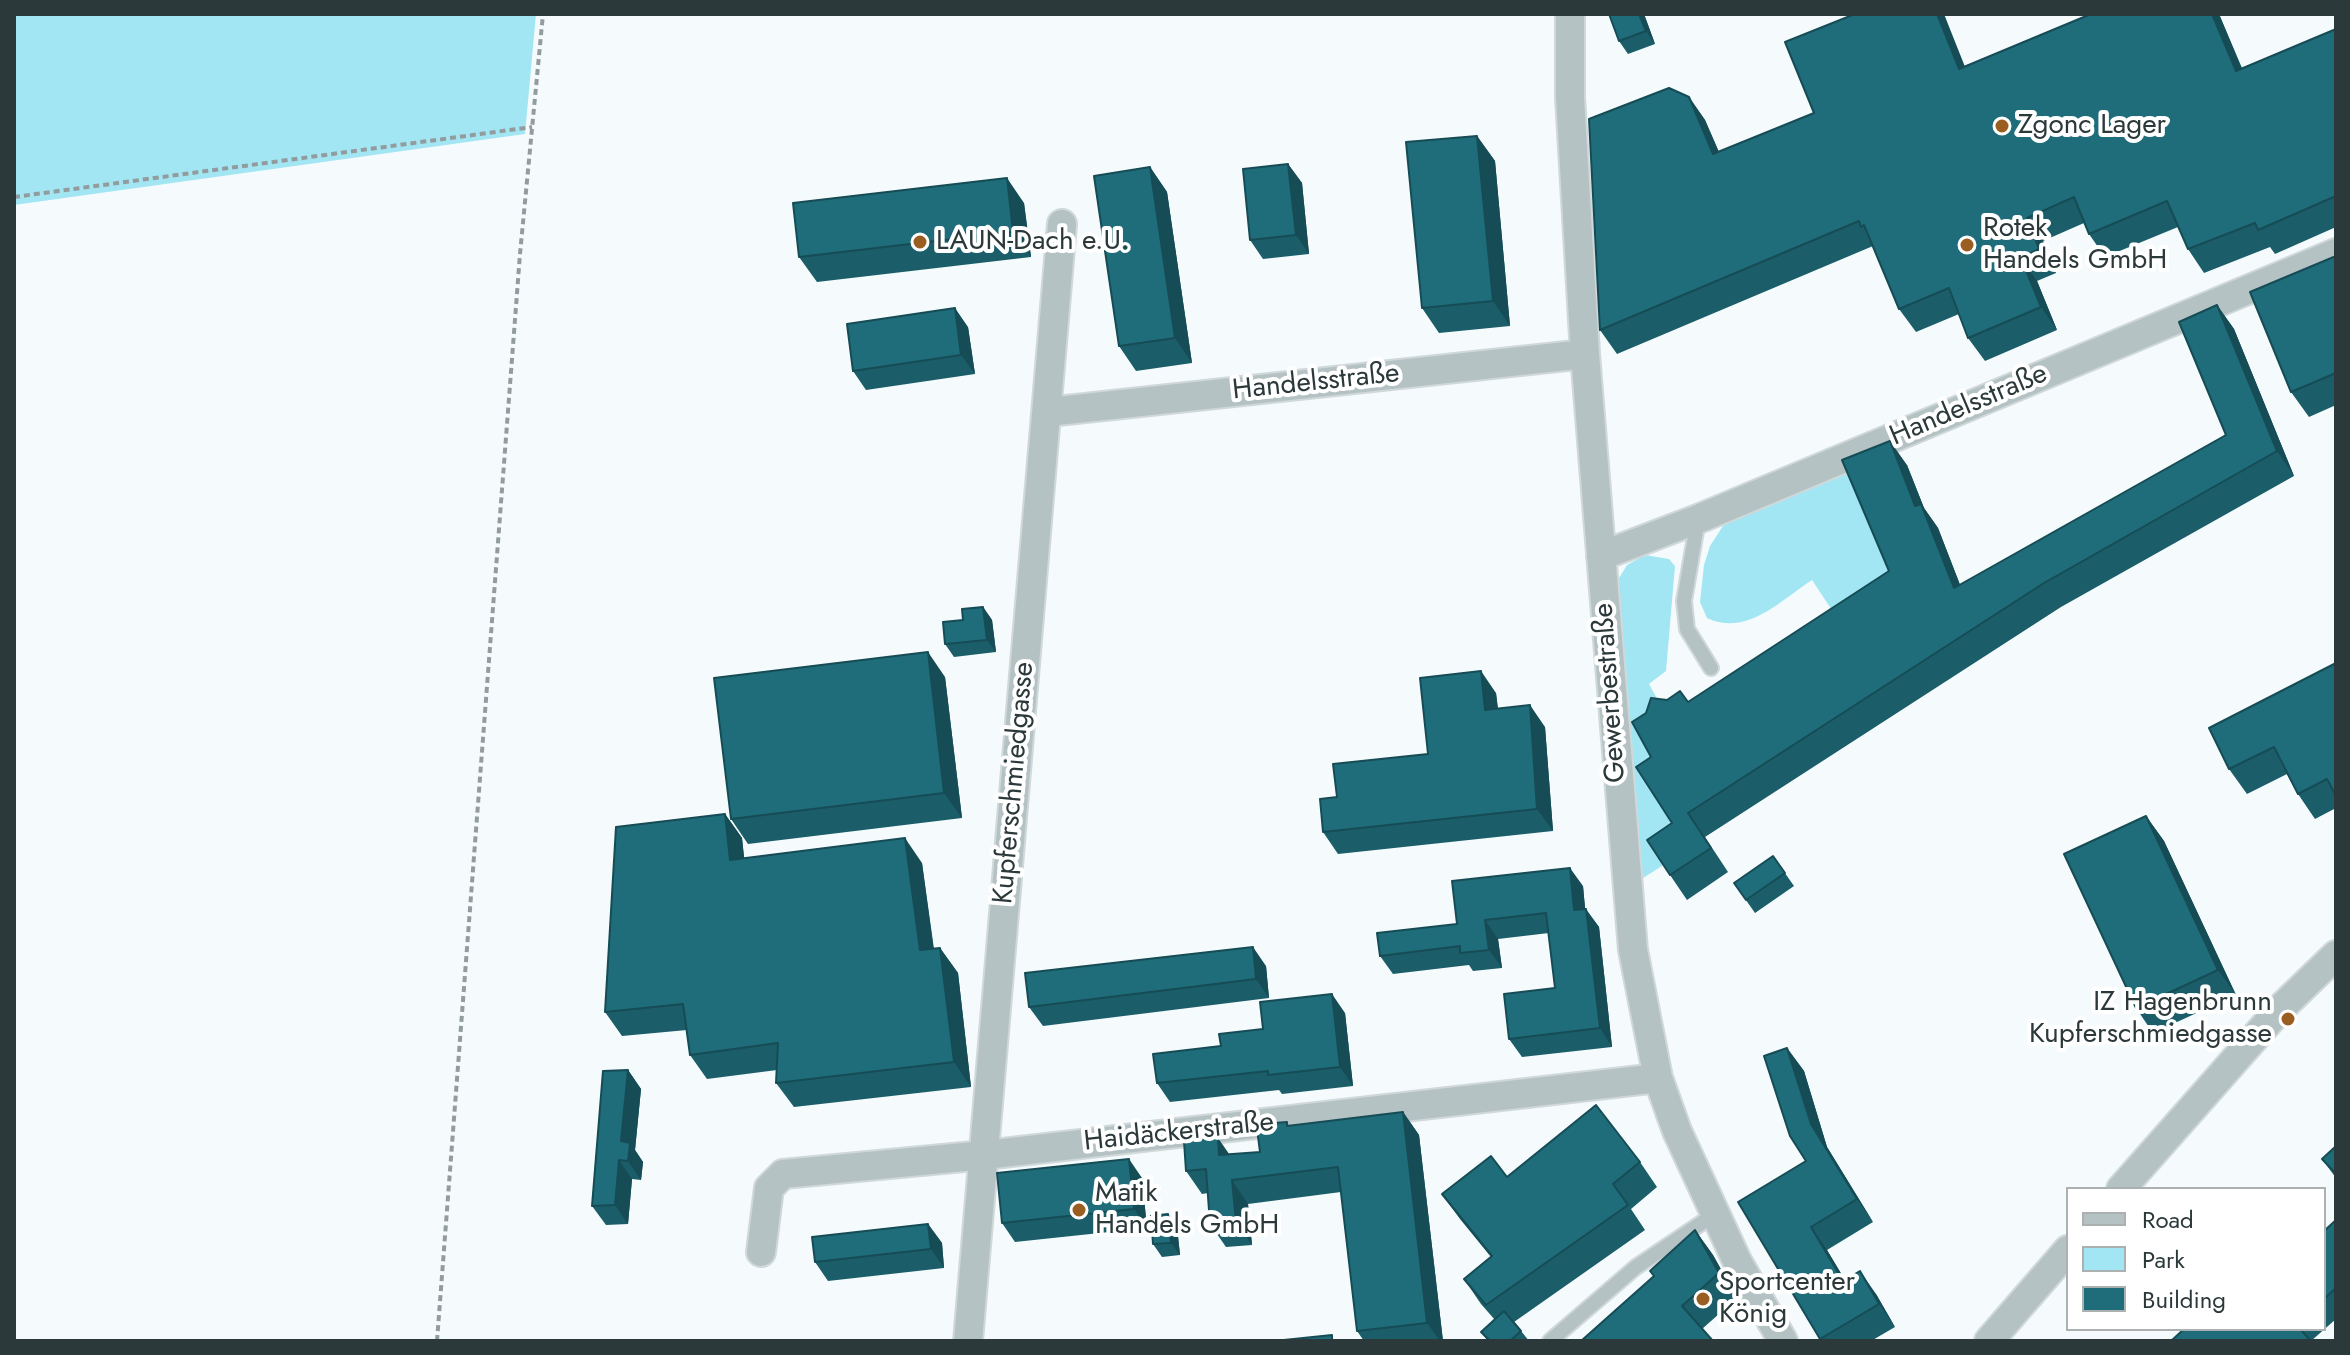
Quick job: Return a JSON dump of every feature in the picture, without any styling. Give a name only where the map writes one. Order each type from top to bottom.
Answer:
[{"type":"street","name":"Gewerbestraße","points":[[1570,14],[1570,97],[1585,354],[1633,950],[1658,1078],[1715,1214],[1783,1341]]},
{"type":"street","name":"Kupferschmiedgasse","points":[[968,1341],[1062,224]]},
{"type":"street","name":"Handelsstraße","points":[[1601,556],[1698,519],[2336,253]]},
{"type":"street","name":"Handelsstraße","points":[[1048,412],[1585,354]]},
{"type":"street","points":[[2123,1187],[2279,1010],[2336,955]]},
{"type":"street","name":"Haidäckerstraße","points":[[761,1252],[769,1188],[783,1174],[985,1155],[1658,1078]]},
{"type":"street","points":[[1989,1341],[2066,1252]]},
{"type":"lane","points":[[1698,519],[1684,601],[1687,629],[1711,668]]},
{"type":"lane","points":[[1550,1341],[1636,1267],[1715,1214]]},
{"type":"path","points":[[437,1341],[543,14]]},
{"type":"path","points":[[14,197],[532,127]]},
{"type":"green space","points":[[14,14],[536,14],[525,134],[14,205]]},
{"type":"green space","points":[[1852,467],[1906,596],[1847,633],[1812,580],[1749,620],[1721,623],[1707,618],[1700,602],[1704,565],[1710,546],[1728,518]]},
{"type":"green space","points":[[1645,555],[1669,559],[1675,566],[1666,671],[1649,684],[1664,711],[1690,848],[1640,880],[1613,588],[1627,565]]},
{"type":"building","points":[[1609,14],[1639,14],[1646,31],[1619,41]]},
{"type":"building","points":[[1855,14],[1937,14],[1959,69],[2091,14],[2212,14],[2236,71],[2336,29],[2336,196],[2258,230],[2255,223],[2188,249],[2167,201],[2089,234],[2074,197],[2027,218],[2039,249],[2021,258],[2041,307],[1968,338],[1949,288],[1899,309],[1864,225],[1861,227],[1859,221],[1600,330],[1589,119],[1669,88],[1689,97],[1713,154],[1814,113],[1785,42]]},
{"type":"building","points":[[1477,136],[1493,301],[1422,308],[1406,142]]},
{"type":"building","points":[[1288,164],[1296,235],[1250,240],[1243,169]]},
{"type":"building","points":[[1150,167],[1175,338],[1119,346],[1094,176]]},
{"type":"building","points":[[1007,178],[1013,232],[799,257],[793,203]]},
{"type":"building","points":[[2336,256],[2336,373],[2291,392],[2250,292]]},
{"type":"building","points":[[2217,305],[2277,451],[2044,583],[1688,813],[1711,848],[1670,875],[1647,840],[1672,823],[1636,767],[1651,757],[1632,722],[1646,713],[1651,698],[1667,700],[1680,691],[1688,702],[1889,571],[1842,460],[1890,441],[1915,506],[1921,504],[1954,588],[2226,435],[2179,322]]},
{"type":"building","points":[[955,308],[961,355],[853,371],[847,324]]},
{"type":"building","points":[[983,607],[987,640],[945,644],[943,622],[963,620],[962,609]]},
{"type":"building","points":[[928,652],[944,793],[731,819],[714,678]]},
{"type":"building","points":[[2336,663],[2336,796],[2327,779],[2298,794],[2274,747],[2229,769],[2209,728]]},
{"type":"building","points":[[1481,671],[1485,710],[1530,705],[1537,809],[1323,832],[1320,799],[1337,797],[1333,764],[1428,754],[1420,678]]},
{"type":"building","points":[[725,814],[730,860],[905,838],[920,950],[940,948],[954,1062],[776,1083],[778,1043],[690,1055],[683,1004],[605,1012],[616,827]]},
{"type":"building","points":[[2146,816],[2218,970],[2136,1008],[2064,854]]},
{"type":"building","points":[[1773,856],[1785,873],[1746,900],[1734,883]]},
{"type":"building","points":[[1570,868],[1574,910],[1586,909],[1600,1028],[1509,1039],[1504,994],[1555,988],[1546,913],[1485,920],[1489,950],[1460,953],[1460,946],[1380,956],[1377,933],[1457,924],[1452,881]]},
{"type":"building","points":[[1253,947],[1256,979],[1029,1007],[1025,973]]},
{"type":"building","points":[[1332,994],[1340,1067],[1157,1083],[1153,1054],[1221,1046],[1219,1034],[1263,1029],[1260,1002]]},
{"type":"building","points":[[1787,1048],[1811,1124],[1857,1199],[1811,1227],[1843,1281],[1860,1271],[1879,1304],[1820,1339],[1738,1202],[1806,1161],[1790,1136],[1764,1056]]},
{"type":"building","points":[[628,1070],[621,1141],[630,1143],[628,1161],[619,1160],[615,1205],[592,1206],[603,1071]]},
{"type":"building","points":[[1596,1105],[1640,1162],[1613,1184],[1628,1205],[1486,1305],[1464,1279],[1492,1256],[1442,1194],[1491,1156],[1507,1177]]},
{"type":"building","points":[[1403,1112],[1427,1323],[1357,1331],[1338,1167],[1232,1180],[1236,1222],[1210,1224],[1206,1169],[1186,1171],[1184,1141],[1218,1138],[1219,1155],[1260,1152],[1256,1121],[1274,1119],[1274,1123],[1287,1122],[1287,1126]]},
{"type":"building","points":[[2336,1146],[2336,1174],[2322,1159]]},
{"type":"building","points":[[1129,1159],[1134,1209],[1002,1223],[997,1173]]},
{"type":"building","points":[[1168,1214],[1171,1243],[1153,1244],[1151,1216]]},
{"type":"building","points":[[2336,1220],[2336,1288],[2326,1297],[2326,1229]]},
{"type":"building","points":[[928,1224],[931,1249],[815,1262],[812,1237]]},
{"type":"building","points":[[1695,1230],[1719,1273],[1682,1306],[1713,1341],[1581,1341],[1654,1276],[1650,1271]]},
{"type":"building","points":[[1504,1311],[1521,1331],[1510,1341],[1490,1341],[1481,1332]]},
{"type":"building","points":[[2182,1331],[2302,1331],[2310,1340],[2308,1341],[2171,1341]]},
{"type":"building","points":[[1332,1335],[1332,1341],[1274,1341]]},
{"type":"place","name":"Zgonc Lager","points":[[2002,126]]},
{"type":"place","name":"LAUN-Dach e.U.","points":[[920,242]]},
{"type":"place","name":"Rotek Handels GmbH","points":[[1967,245]]},
{"type":"place","name":"IZ Hagenbrunn Kupferschmiedgasse","points":[[2288,1019]]},
{"type":"place","name":"Matik Handels GmbH","points":[[1079,1210]]},
{"type":"place","name":"Sportcenter König","points":[[1703,1299]]}]
